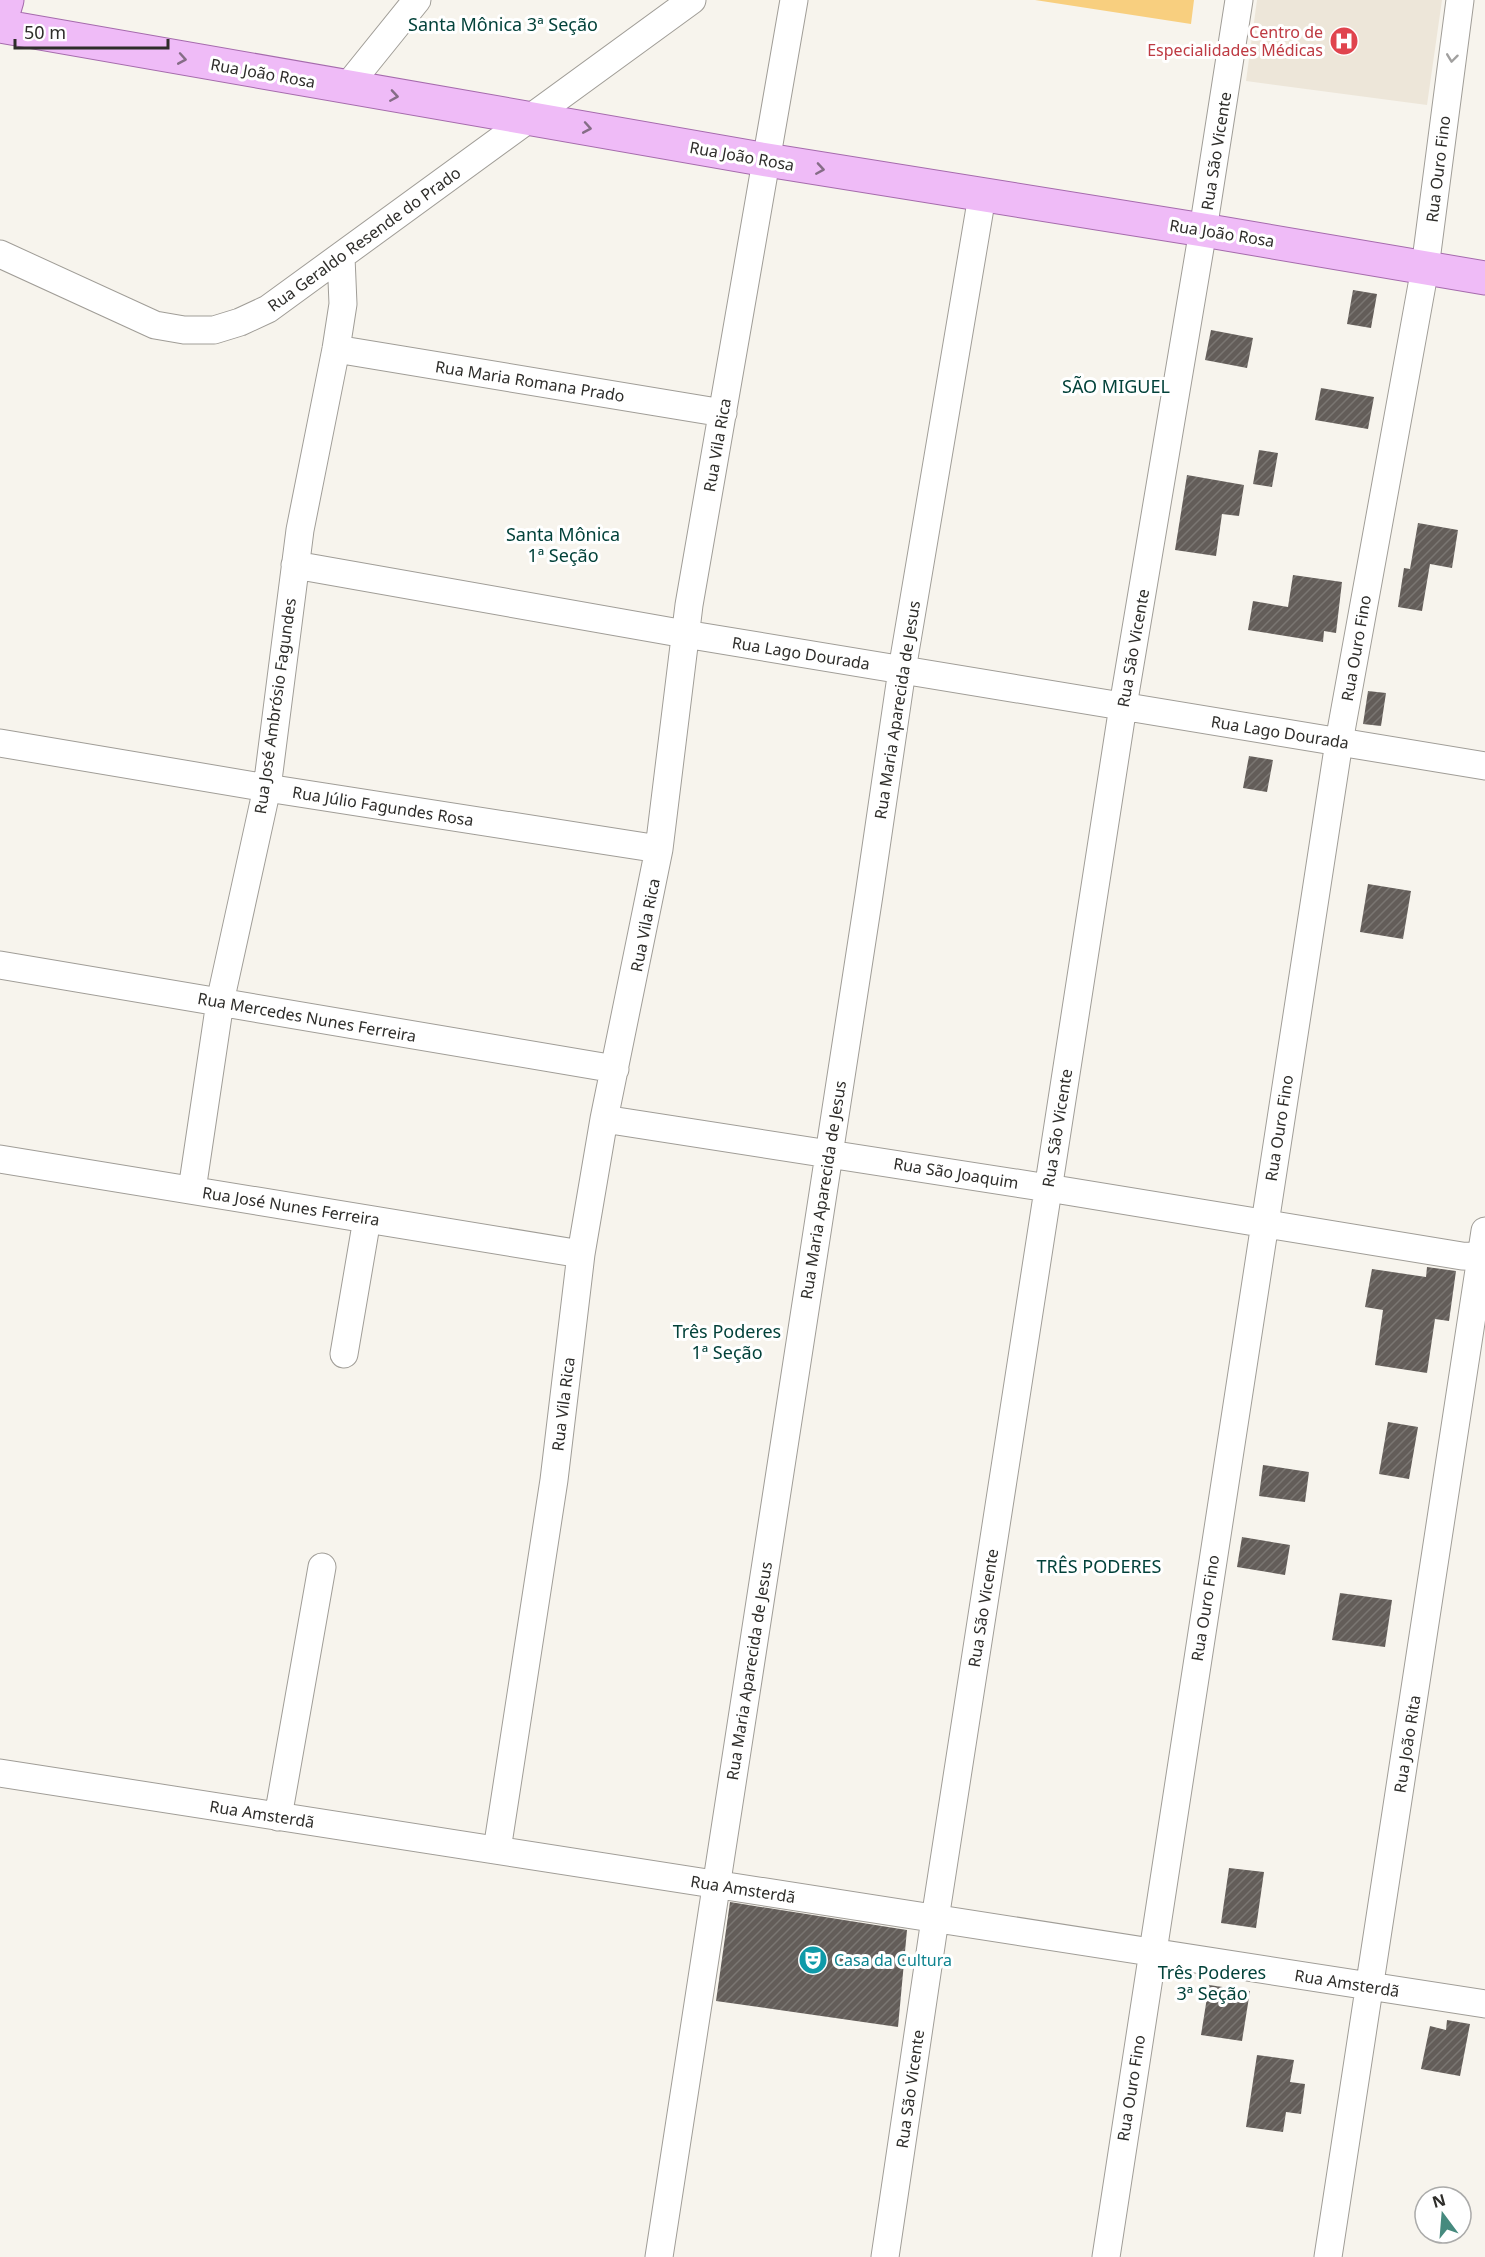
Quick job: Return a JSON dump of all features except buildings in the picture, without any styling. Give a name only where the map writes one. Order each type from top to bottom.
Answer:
[{"type":"main road","points":[[0,25],[7,0]]},
{"type":"main road","name":"Rua João Rosa","points":[[0,25],[346,88],[767,160],[1485,278]]},
{"type":"street","points":[[346,88],[417,0]]},
{"type":"street","name":"Rua Geraldo Resende do Prado","points":[[0,254],[154,325],[184,330],[214,330],[240,322],[268,309],[341,257],[692,0]]},
{"type":"street","name":"Rua Vila Rica","points":[[497,1850],[554,1480],[581,1254],[604,1119],[659,849],[685,634],[794,0]]},
{"type":"street","name":"Rua São Vicente","points":[[885,2257],[935,1918],[1123,706],[1239,0]]},
{"type":"street","name":"Rua Ouro Fino","points":[[1106,2257],[1339,742],[1425,268],[1460,0]]},
{"type":"street","name":"Rua Maria Aparecida de Jesus","points":[[659,2257],[902,669],[982,196]]},
{"type":"street","name":"Rua José Ambrósio Fagundes","points":[[192,1190],[220,1002],[267,788],[295,565],[343,304],[341,257]]},
{"type":"street","name":"Rua Maria Romana Prado","points":[[336,349],[723,413]]},
{"type":"street","name":"Rua Lago Dourada","points":[[295,565],[685,634],[1485,766]]},
{"type":"street","name":"Rua Júlio Fagundes Rosa","points":[[0,743],[267,788],[659,849]]},
{"type":"street","name":"Rua Mercedes Nunes Ferreira","points":[[0,965],[615,1069]]},
{"type":"street","name":"Rua São Joaquim","points":[[604,1119],[829,1153],[1462,1256],[1483,1257]]},
{"type":"street","name":"Rua José Nunes Ferreira","points":[[0,1159],[581,1254]]},
{"type":"street","points":[[344,1354],[367,1219]]},
{"type":"street","name":"Rua João Rita","points":[[1328,2257],[1483,1257],[1485,1231]]},
{"type":"street","points":[[278,1817],[322,1567]]},
{"type":"street","name":"Rua Amsterdã","points":[[0,1773],[1485,2004]]},
{"type":"shaded area","points":[[1035,0],[1194,0],[1191,24]]},
{"type":"shaded area","name":"Centro de Especialidades Médicas","points":[[1257,0],[1442,0],[1427,105],[1246,81]]},
{"type":"place","name":"Centro de Especialidades Médicas","points":[[1344,41]]},
{"type":"place","name":"Casa da Cultura","points":[[813,1960]]},
{"type":"district","name":"Santa Mônica 3ª Seção","points":[[503,25]]},
{"type":"district","name":"SÃO MIGUEL","points":[[1116,387]]},
{"type":"district","name":"Santa Mônica 1ª Seção","points":[[563,545]]},
{"type":"district","name":"Três Poderes 1ª Seção","points":[[727,1342]]},
{"type":"district","name":"TRÊS PODERES","points":[[1099,1567]]},
{"type":"district","name":"Três Poderes 3ª Seção","points":[[1212,1983]]}]
